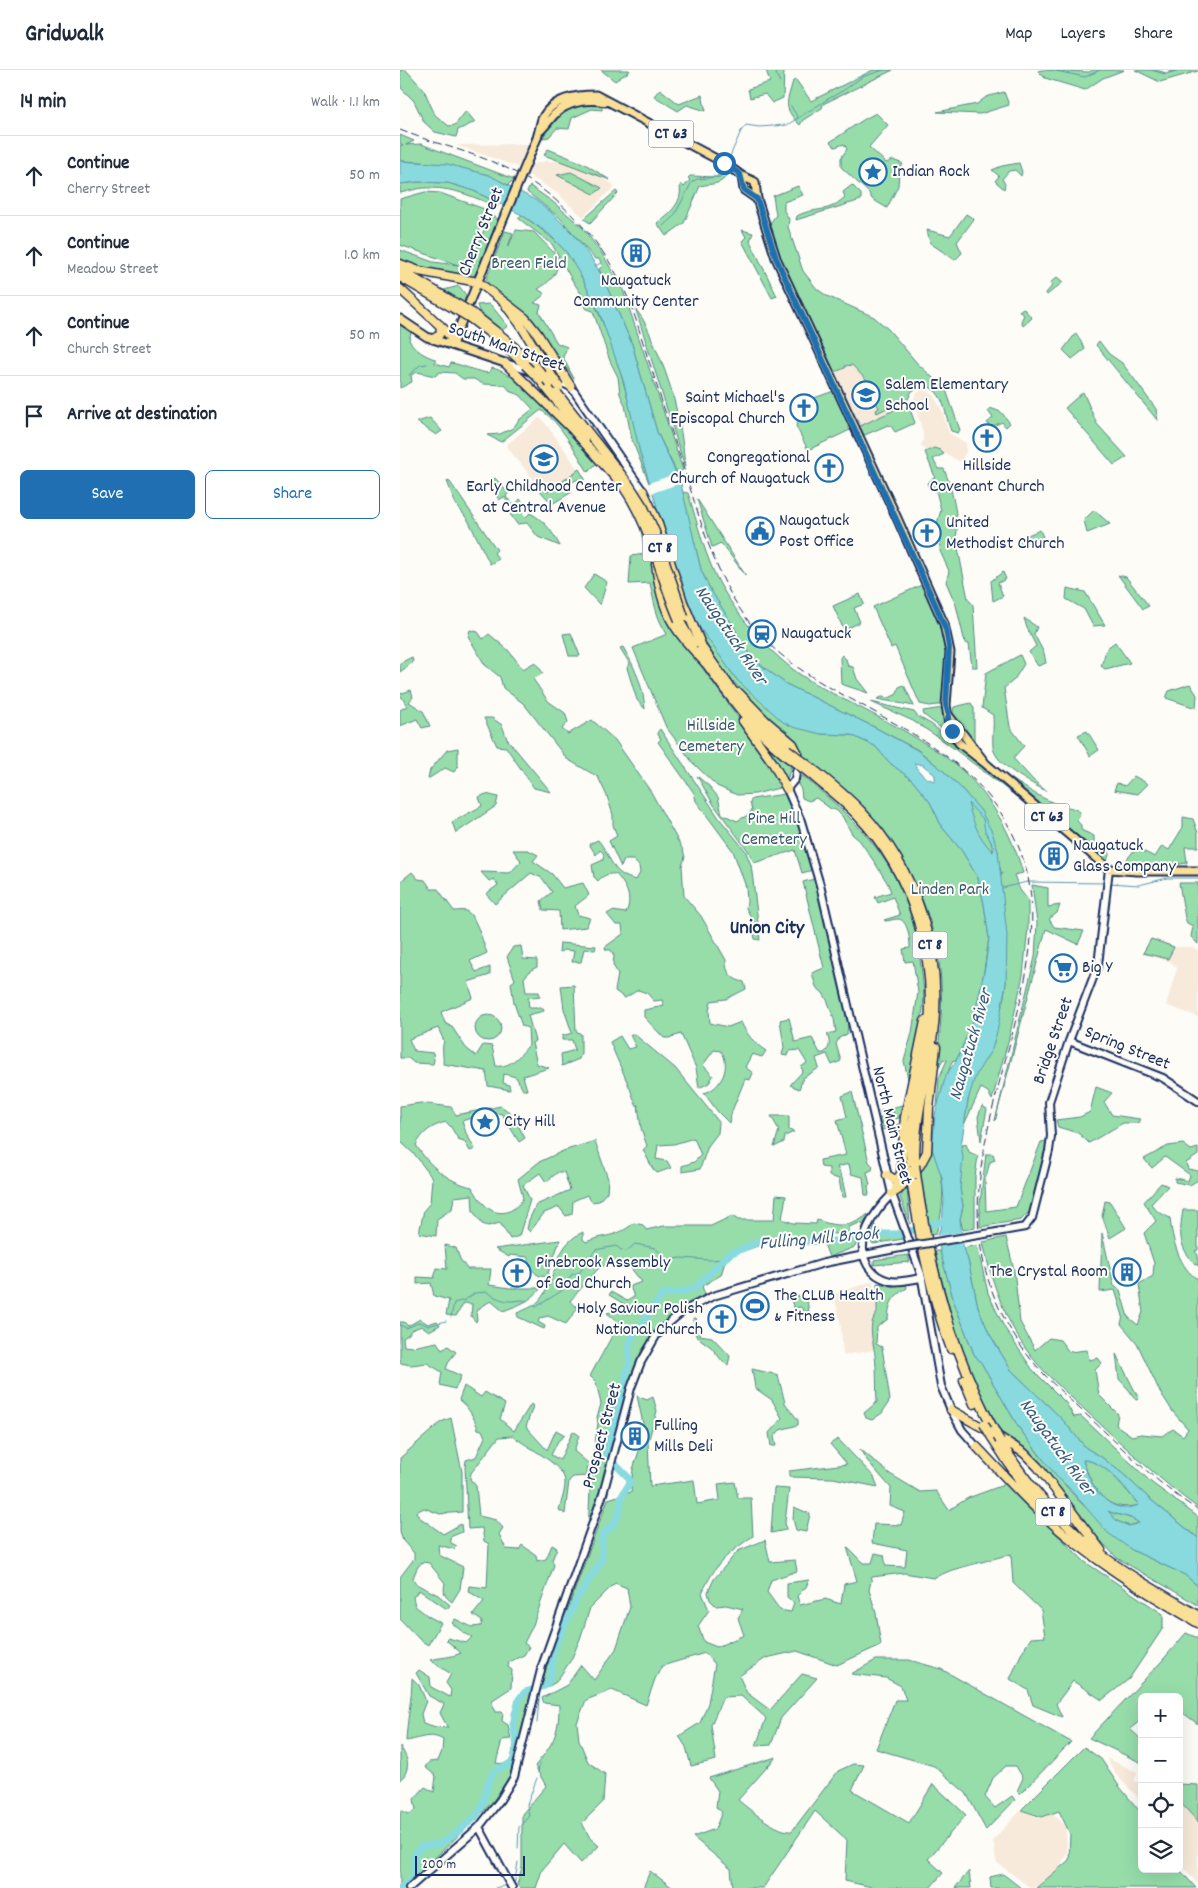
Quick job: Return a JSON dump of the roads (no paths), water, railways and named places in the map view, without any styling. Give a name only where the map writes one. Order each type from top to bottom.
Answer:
[{"type":"highway","points":[[400,264],[419,271],[478,282],[529,322],[572,387]]},
{"type":"highway","name":"CT 8","points":[[400,270],[504,338],[537,368],[584,426],[626,485],[649,533],[683,617],[710,668],[737,707],[754,727],[851,801],[886,841],[900,864],[922,912],[929,953],[930,1014],[909,1146],[922,1228],[945,1334],[984,1424],[1000,1441],[1021,1474],[1056,1515],[1099,1553],[1120,1568],[1198,1615]]},
{"type":"highway","name":"CT 8","points":[[400,277],[461,309]]},
{"type":"highway","points":[[400,289],[440,325],[448,334],[452,345]]},
{"type":"highway","points":[[497,296],[520,324],[584,426]]},
{"type":"highway","name":"CT 8","points":[[471,316],[540,380],[626,485]]},
{"type":"highway","points":[[433,339],[440,335],[440,325]]},
{"type":"highway","points":[[505,363],[626,485]]},
{"type":"highway","points":[[642,491],[653,511],[683,617]]},
{"type":"highway","points":[[642,491],[641,499],[653,538],[664,607],[678,631],[710,668]]},
{"type":"highway","name":"CT 8","points":[[683,617],[749,714],[787,753]]},
{"type":"highway","points":[[718,670],[752,707],[793,744],[798,754]]},
{"type":"highway","points":[[721,685],[738,714],[773,763],[787,789]]},
{"type":"highway","points":[[892,1194],[900,1181],[902,1172],[905,1117],[926,1015],[929,953]]},
{"type":"highway","points":[[892,1194],[898,1190],[920,1165],[927,1152],[929,1108],[938,1036],[938,988],[929,953]]},
{"type":"highway","points":[[887,1175],[896,1180],[902,1172]]},
{"type":"highway","name":"CT 8","points":[[922,1228],[955,1346],[992,1433],[1022,1484],[1044,1511],[1084,1549],[1124,1579],[1198,1623]]},
{"type":"highway","points":[[951,1410],[1024,1453],[1038,1466],[1088,1535],[1104,1554],[1120,1568]]},
{"type":"highway","points":[[977,1447],[1043,1516],[1084,1549]]},
{"type":"highway","points":[[1159,1592],[1198,1610]]},
{"type":"main road","name":"Cherry Street","points":[[452,345],[537,138],[541,130],[557,112],[573,103],[599,101],[618,105],[735,169],[745,180]]},
{"type":"main road","name":"CT 63","points":[[754,191],[745,192],[743,188],[745,180],[755,182],[754,191],[776,258],[897,518],[943,623],[950,658],[946,705],[949,716],[986,764],[1109,869]]},
{"type":"main road","name":"South Main Street","points":[[400,319],[414,330],[433,339],[572,387],[642,491]]},
{"type":"main road","name":"North Main Street","points":[[794,804],[794,779],[798,754]]},
{"type":"main road","points":[[787,789],[795,758],[798,754]]},
{"type":"main road","points":[[787,789],[794,779]]},
{"type":"main road","name":"North Main Street","points":[[787,789],[806,834],[820,885],[892,1194],[922,1278],[941,1386],[962,1430],[977,1447]]},
{"type":"main road","points":[[1109,869],[1198,871]]},
{"type":"main road","name":"Bridge Street","points":[[1029,1224],[1049,1151],[1051,1136],[1049,1102],[1069,1041],[1098,965],[1109,869]]},
{"type":"main road","name":"Spring Street","points":[[1069,1041],[1164,1078],[1198,1101]]},
{"type":"main road","points":[[892,1194],[876,1211],[862,1244],[863,1254],[871,1270],[880,1277],[897,1282],[922,1278]]},
{"type":"main road","name":"Prospect Street","points":[[409,1888],[479,1827],[500,1800],[514,1777],[546,1653],[603,1494],[641,1362],[656,1336],[676,1316],[699,1302],[722,1293],[824,1263],[863,1254],[998,1232],[1024,1227],[1029,1224]]},
{"type":"main road","points":[[479,1827],[512,1888]]},
{"type":"water","name":"Naugatuck River","points":[[400,161],[447,164],[489,175],[535,200],[552,213],[574,235],[602,276],[632,344],[657,432],[681,484],[701,570],[742,643],[757,662],[786,684],[917,750],[960,787],[981,811],[992,832],[998,851],[1007,935],[1006,983],[997,1032],[992,1049],[973,1083],[968,1100],[961,1146],[963,1157],[960,1189],[963,1206],[960,1219],[963,1245],[978,1307],[989,1333],[1011,1370],[1062,1419],[1086,1448],[1100,1456],[1123,1474],[1151,1500],[1198,1538],[1198,1586],[1185,1575],[1132,1550],[1108,1533],[1069,1488],[1056,1476],[1019,1428],[982,1364],[974,1354],[954,1302],[940,1251],[938,1235],[942,1223],[944,1200],[942,1178],[932,1149],[935,1115],[946,1075],[956,1061],[973,1022],[985,967],[989,938],[978,878],[962,851],[942,827],[930,802],[912,780],[890,763],[875,746],[851,735],[821,734],[793,727],[783,722],[737,680],[690,614],[655,511],[657,506],[640,453],[624,383],[600,314],[567,253],[549,234],[522,215],[474,191],[448,183],[418,182],[400,184]],"holes":[[[914,763],[923,765],[935,775],[935,781],[925,777]],[[968,803],[983,819],[985,831],[994,847],[993,852],[980,835]],[[1083,1460],[1091,1461],[1107,1470],[1122,1484],[1139,1505],[1127,1508],[1118,1507],[1110,1503],[1098,1492],[1088,1476]],[[1108,1511],[1132,1518],[1139,1523],[1129,1526],[1117,1521]]]},
{"type":"waterway","points":[[778,70],[776,74],[780,82]]},
{"type":"waterway","points":[[728,161],[741,131],[746,125],[759,127],[787,125],[862,77],[884,70]]},
{"type":"waterway","points":[[1051,70],[1085,77],[1100,70]]},
{"type":"waterway","points":[[1151,70],[1165,74],[1181,70]]},
{"type":"waterway","points":[[791,106],[798,118]]},
{"type":"waterway","points":[[663,226],[674,216],[692,182],[697,179],[720,177],[726,167]]},
{"type":"waterway","points":[[595,266],[601,263]]},
{"type":"waterway","points":[[409,375],[420,365],[427,364]]},
{"type":"waterway","points":[[1109,883],[1139,885],[1167,878],[1198,878]]},
{"type":"waterway","points":[[1002,888],[1027,882],[1105,883]]},
{"type":"waterway","name":"Fulling Mill Brook","points":[[400,1888],[414,1875],[416,1852],[425,1846],[445,1841],[472,1820],[480,1810],[489,1780],[494,1771],[512,1763],[514,1760],[517,1746],[513,1724],[519,1699],[525,1692],[545,1686],[548,1682],[552,1672],[552,1656],[556,1644],[578,1597],[602,1560],[602,1536],[616,1520],[622,1497],[630,1482],[629,1478],[608,1457],[606,1448],[612,1434],[629,1364],[629,1344],[663,1294],[683,1292],[696,1287],[729,1254],[761,1241],[841,1241],[872,1234],[900,1234],[950,1219]]},
{"type":"waterway","points":[[532,1305],[536,1307],[563,1290],[571,1275],[580,1272],[595,1250],[616,1246],[621,1250],[627,1251],[635,1244],[655,1248],[668,1260],[681,1258],[724,1259]]},
{"type":"waterway","points":[[451,1317],[454,1303],[465,1300],[475,1293],[487,1292],[504,1300],[527,1301]]},
{"type":"waterway","points":[[400,1325],[406,1328],[419,1323],[428,1326],[446,1321]]},
{"type":"waterway","points":[[537,1723],[540,1687]]},
{"type":"waterway","points":[[538,1773],[540,1760]]},
{"type":"waterway","points":[[518,1848],[519,1827],[529,1816],[527,1805],[537,1778]]},
{"type":"waterway","points":[[514,1882],[518,1862]]},
{"type":"waterway","points":[[495,1888],[507,1885]]},
{"type":"railway","points":[[400,130],[488,160],[520,175],[556,200],[588,232],[613,268],[628,297],[710,548],[727,586],[748,621],[762,637],[803,671],[902,727],[950,759],[972,778],[991,799],[1008,824],[1021,853],[1028,875],[1032,921],[1023,990],[983,1156],[978,1195],[979,1233],[986,1272],[1000,1310],[1023,1349],[1038,1368],[1142,1467],[1169,1490],[1198,1510]]},
{"type":"place","name":"Indian Rock","points":[[873,172]]},
{"type":"place","name":"Naugatuck Community Center","points":[[636,253]]},
{"type":"place","name":"Salem Elementary School","points":[[866,395]]},
{"type":"place","name":"Saint Michael's Episcopal Church","points":[[804,408]]},
{"type":"place","name":"Hillside Covenant Church","points":[[987,438]]},
{"type":"place","name":"Early Childhood Center at Central Avenue","points":[[544,459]]},
{"type":"place","name":"Congregational Church of Naugatuck","points":[[829,468]]},
{"type":"place","name":"Naugatuck Post Office","points":[[760,531]]},
{"type":"place","name":"United Methodist Church","points":[[927,533]]},
{"type":"place","name":"Naugatuck","points":[[762,634]]},
{"type":"place","name":"Naugatuck Glass Company","points":[[1054,856]]},
{"type":"place","name":"Big Y","points":[[1063,968]]},
{"type":"place","name":"City Hill","points":[[485,1122]]},
{"type":"place","name":"The Crystal Room","points":[[1127,1272]]},
{"type":"place","name":"Pinebrook Assembly of God Church","points":[[517,1273]]},
{"type":"place","name":"The CLUB Health & Fitness","points":[[755,1306]]},
{"type":"place","name":"Holy Saviour Polish National Church","points":[[722,1319]]},
{"type":"place","name":"Fulling Mills Deli","points":[[635,1436]]},
{"type":"district","name":"Union City","points":[[767,929]]},
{"type":"park label","name":"Breen Field","points":[[529,264]]},
{"type":"park label","name":"Hillside Cemetery","points":[[711,736]]},
{"type":"park label","name":"Pine Hill Cemetery","points":[[774,830]]},
{"type":"park label","name":"Linden Park","points":[[950,890]]}]
